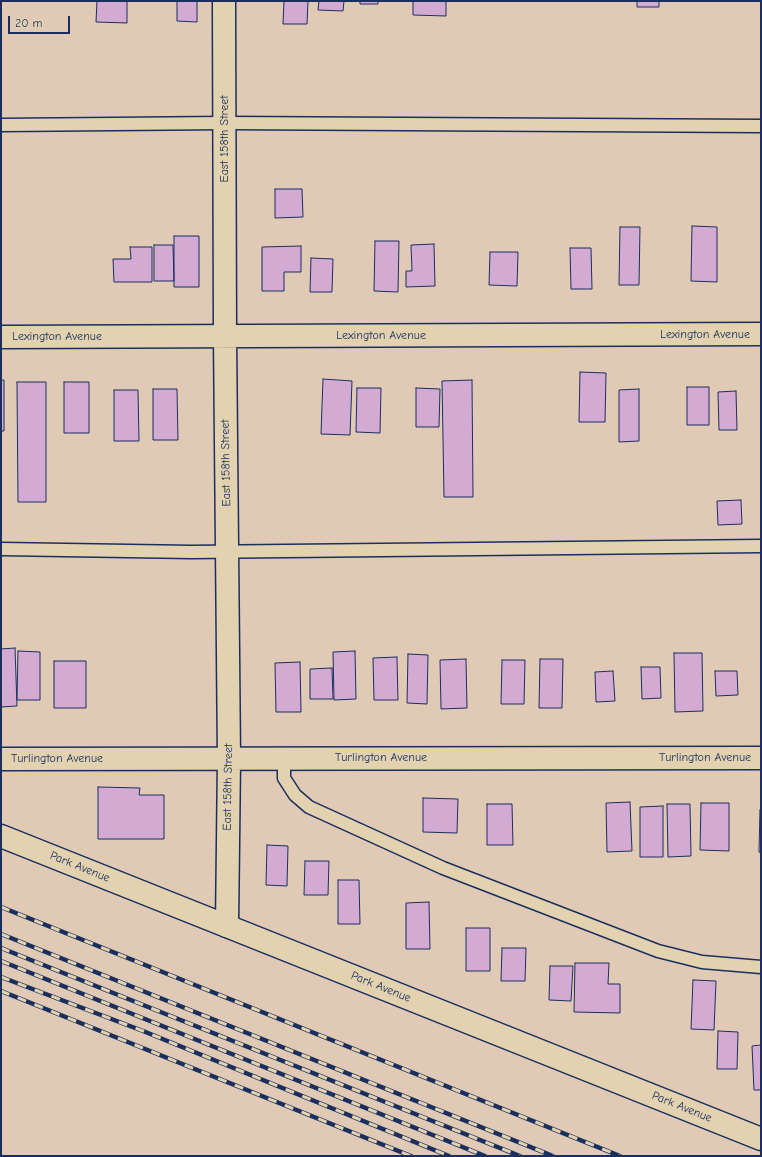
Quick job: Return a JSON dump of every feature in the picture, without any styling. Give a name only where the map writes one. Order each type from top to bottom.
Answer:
[{"type":"street","name":"East 158th Street","points":[[224,1],[225,336],[229,758],[227,926]]},
{"type":"street","name":"Lexington Avenue","points":[[1,337],[761,334]]},
{"type":"street","name":"Turlington Avenue","points":[[1,759],[761,758]]},
{"type":"street","name":"Park Avenue","points":[[1,836],[761,1139]]},
{"type":"lane","points":[[1,125],[225,123],[761,126]]},
{"type":"lane","points":[[1,549],[227,551],[761,546]]},
{"type":"lane","points":[[284,758],[284,778],[294,795],[309,807],[442,868],[658,951],[702,962],[761,967]]},
{"type":"building","points":[[97,1],[127,1],[127,23],[96,22]]},
{"type":"building","points":[[177,1],[197,1],[197,22],[177,21]]},
{"type":"building","points":[[284,1],[308,1],[307,24],[283,24]]},
{"type":"building","points":[[319,1],[344,1],[343,11],[318,10]]},
{"type":"building","points":[[360,1],[378,1],[378,4],[360,4]]},
{"type":"building","points":[[413,1],[446,1],[446,16],[413,15]]},
{"type":"building","points":[[637,1],[659,1],[659,7],[637,7]]},
{"type":"building","points":[[275,189],[302,189],[303,217],[275,218]]},
{"type":"building","points":[[692,226],[717,227],[717,282],[691,281]]},
{"type":"building","points":[[620,227],[640,227],[639,285],[619,285]]},
{"type":"building","points":[[174,236],[199,236],[199,287],[174,287]]},
{"type":"building","points":[[375,241],[399,241],[398,292],[374,291]]},
{"type":"building","points":[[434,244],[435,286],[406,287],[406,271],[412,271],[411,245]]},
{"type":"building","points":[[154,245],[173,245],[174,281],[154,281]]},
{"type":"building","points":[[301,246],[301,272],[284,272],[284,291],[262,291],[262,247]]},
{"type":"building","points":[[130,247],[152,247],[152,282],[114,282],[113,259],[131,259]]},
{"type":"building","points":[[570,248],[591,248],[592,289],[571,289]]},
{"type":"building","points":[[490,252],[518,252],[517,286],[489,285]]},
{"type":"building","points":[[311,258],[333,259],[332,292],[310,292]]},
{"type":"building","points":[[580,372],[606,373],[605,422],[579,422]]},
{"type":"building","points":[[323,379],[352,381],[350,435],[321,434]]},
{"type":"building","points":[[1,380],[4,380],[4,431],[1,431]]},
{"type":"building","points":[[472,380],[473,497],[444,497],[442,381]]},
{"type":"building","points":[[17,382],[46,382],[46,502],[18,502]]},
{"type":"building","points":[[64,382],[89,382],[89,433],[64,433]]},
{"type":"building","points":[[687,387],[709,387],[709,425],[687,425]]},
{"type":"building","points":[[357,388],[381,388],[380,433],[356,432]]},
{"type":"building","points":[[416,388],[440,389],[439,427],[416,427]]},
{"type":"building","points":[[153,389],[177,389],[178,440],[153,440]]},
{"type":"building","points":[[639,389],[639,441],[619,442],[619,390]]},
{"type":"building","points":[[114,390],[138,390],[139,441],[114,441]]},
{"type":"building","points":[[736,391],[737,430],[719,430],[718,392]]},
{"type":"building","points":[[741,500],[742,524],[718,525],[717,501]]},
{"type":"building","points":[[15,648],[17,706],[1,707],[1,649]]},
{"type":"building","points":[[18,651],[40,652],[40,700],[17,700]]},
{"type":"building","points":[[355,651],[356,699],[334,700],[333,652]]},
{"type":"building","points":[[674,653],[702,653],[703,711],[675,712]]},
{"type":"building","points":[[408,654],[428,655],[427,704],[407,703]]},
{"type":"building","points":[[397,657],[398,700],[374,700],[373,658]]},
{"type":"building","points":[[466,659],[467,708],[441,709],[440,660]]},
{"type":"building","points":[[540,659],[563,659],[562,708],[539,708]]},
{"type":"building","points":[[502,660],[525,660],[524,704],[501,704]]},
{"type":"building","points":[[54,661],[86,661],[86,708],[54,708]]},
{"type":"building","points":[[300,662],[301,712],[276,712],[275,663]]},
{"type":"building","points":[[641,667],[660,667],[661,698],[642,699]]},
{"type":"building","points":[[332,668],[333,699],[310,699],[310,669]]},
{"type":"building","points":[[613,671],[615,701],[596,702],[595,672]]},
{"type":"building","points":[[715,671],[737,671],[738,695],[716,696]]},
{"type":"building","points":[[98,787],[140,788],[139,795],[164,795],[164,839],[98,839]]},
{"type":"building","points":[[423,798],[458,799],[457,833],[423,832]]},
{"type":"building","points":[[630,802],[632,851],[607,852],[606,803]]},
{"type":"building","points":[[701,803],[729,803],[729,851],[700,850]]},
{"type":"building","points":[[487,804],[512,804],[513,845],[487,845]]},
{"type":"building","points":[[667,804],[690,804],[691,856],[668,857]]},
{"type":"building","points":[[663,806],[663,857],[640,857],[640,807]]},
{"type":"building","points":[[761,810],[761,853],[759,852]]},
{"type":"building","points":[[267,845],[288,846],[287,886],[266,885]]},
{"type":"building","points":[[305,861],[329,861],[328,895],[304,895]]},
{"type":"building","points":[[338,880],[359,880],[360,924],[338,924]]},
{"type":"building","points":[[429,902],[430,949],[406,949],[406,903]]},
{"type":"building","points":[[466,928],[490,928],[490,971],[466,971]]},
{"type":"building","points":[[502,948],[526,948],[525,981],[501,981]]},
{"type":"building","points":[[575,963],[609,963],[608,984],[620,984],[620,1013],[574,1012]]},
{"type":"building","points":[[550,966],[573,966],[571,1001],[549,1000]]},
{"type":"building","points":[[693,980],[716,981],[714,1030],[691,1029]]},
{"type":"building","points":[[718,1031],[738,1032],[737,1069],[717,1069]]},
{"type":"building","points":[[761,1045],[761,1090],[754,1090],[752,1046]]},
{"type":"railway","points":[[1,907],[620,1156]]},
{"type":"railway","points":[[1,934],[553,1156]]},
{"type":"railway","points":[[1,948],[520,1156]]},
{"type":"railway","points":[[1,961],[485,1156]]},
{"type":"railway","points":[[1,977],[143,1031],[449,1156]]},
{"type":"railway","points":[[1,991],[411,1156]]}]
